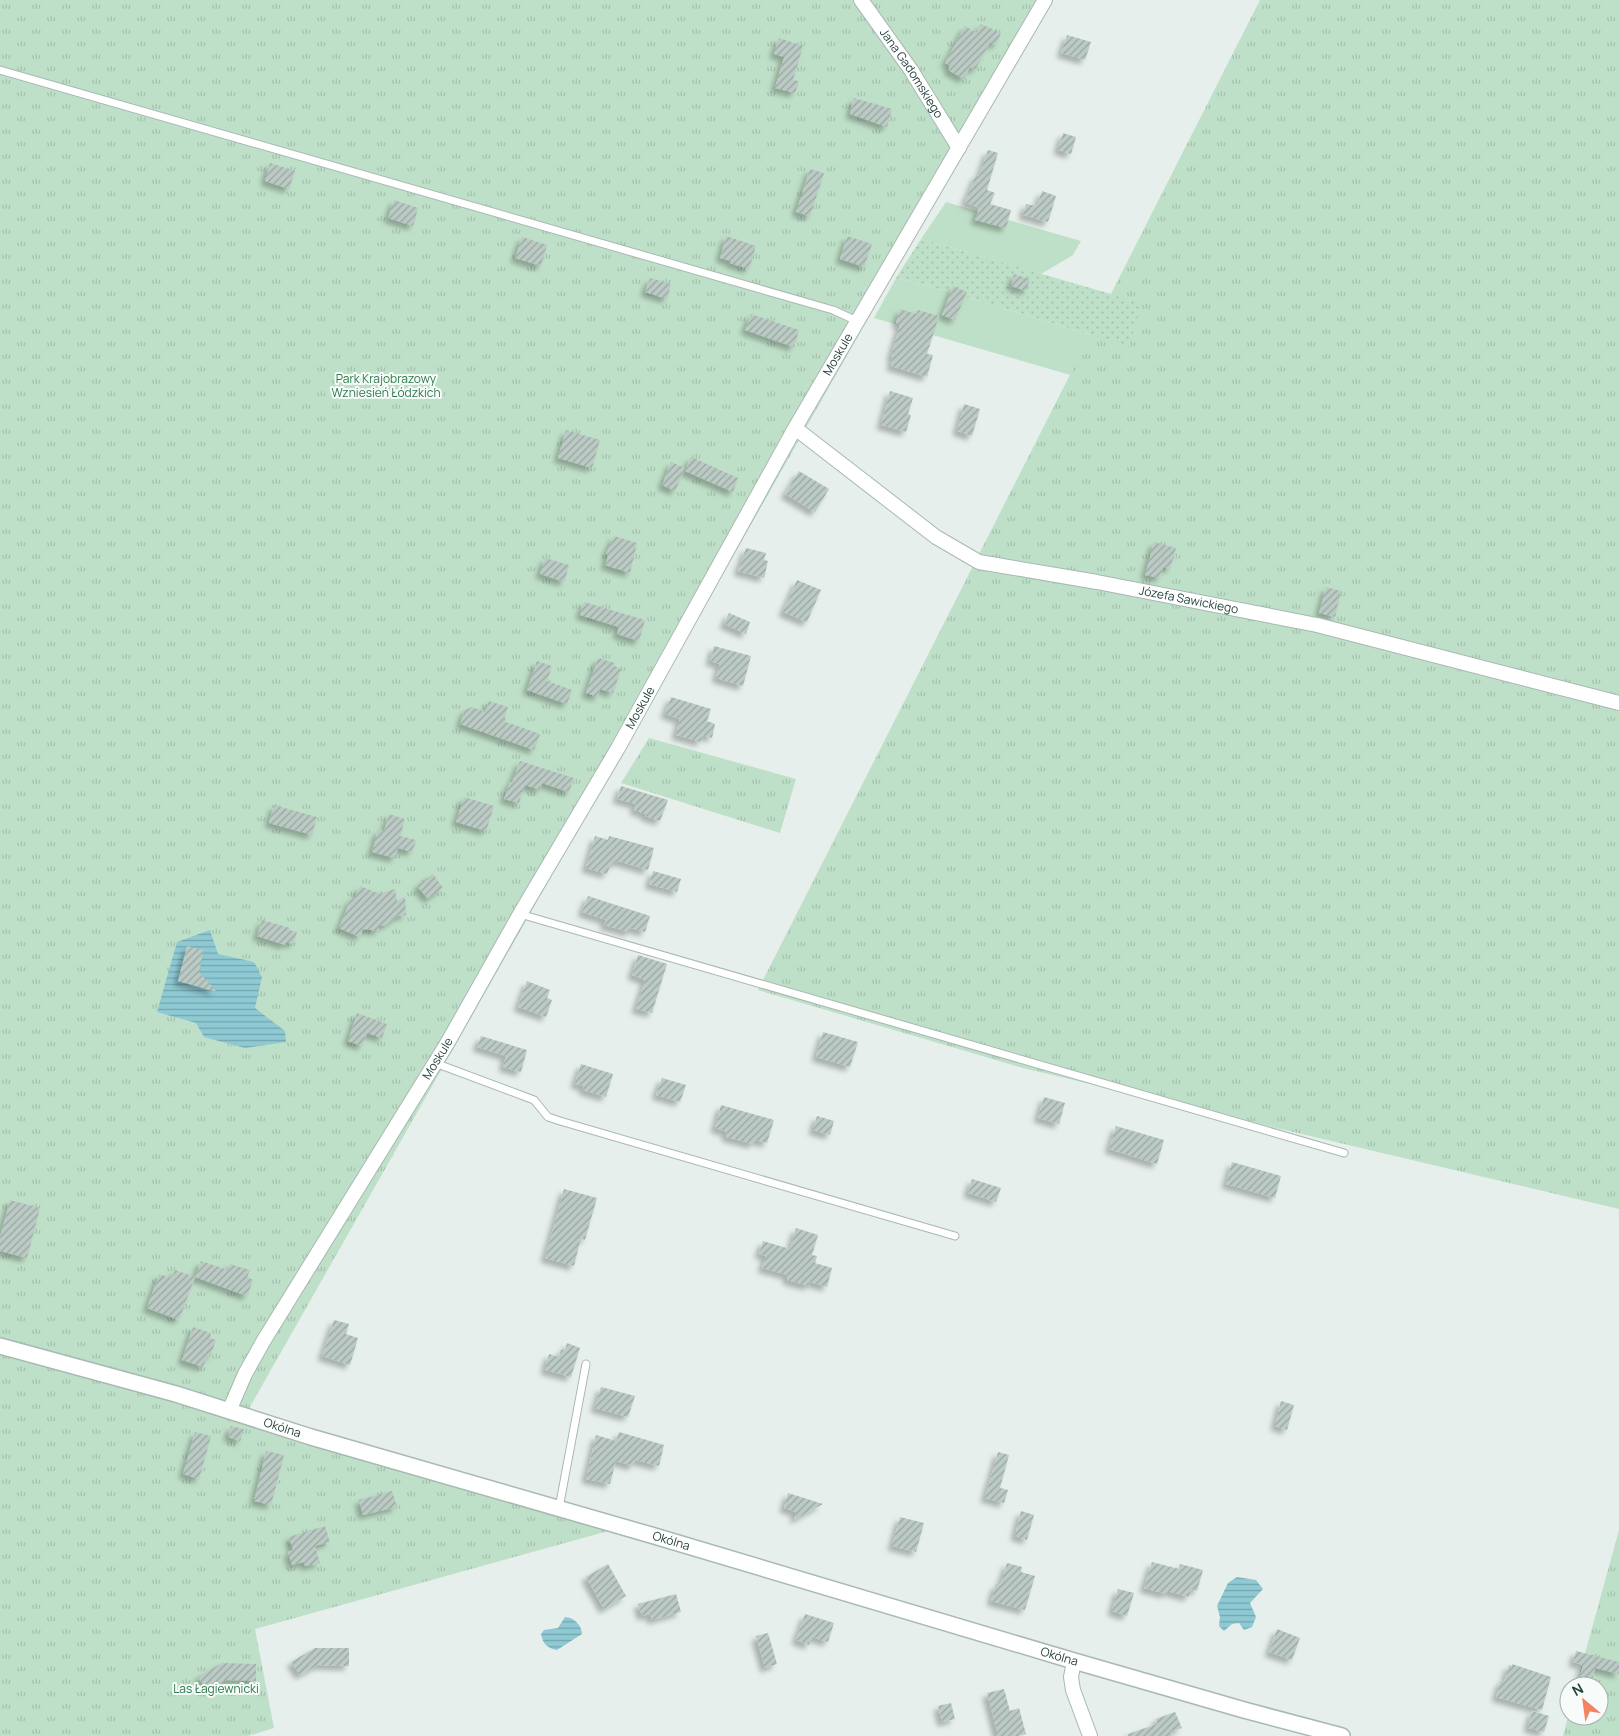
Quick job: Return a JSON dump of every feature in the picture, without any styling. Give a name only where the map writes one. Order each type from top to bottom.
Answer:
[{"type":"street","name":"Jana Gadomskiego","points":[[861,0],[911,70],[959,148]]},
{"type":"street","name":"Moskule","points":[[229,1411],[245,1374],[264,1340],[471,1003],[520,914],[623,739],[795,428],[1045,0]]},
{"type":"street","name":"Józefa Sawickiego","points":[[795,428],[936,537],[980,562],[1098,582],[1317,625],[1619,703]]},
{"type":"street","name":"Okólna","points":[[0,1346],[176,1394],[320,1440],[1074,1661],[1342,1736]]},
{"type":"street","points":[[1074,1661],[1073,1690],[1090,1736]]},
{"type":"lane","points":[[0,70],[832,310],[858,321]]},
{"type":"lane","points":[[520,914],[1344,1154]]},
{"type":"lane","points":[[435,1062],[534,1100],[548,1117],[955,1236]]},
{"type":"lane","points":[[559,1509],[586,1364]]},
{"type":"green space","name":"Park Krajobrazowy Wzniesień Łódzkich","points":[[0,0],[1049,0],[247,1412],[630,1525],[255,1629],[274,1728],[248,1736],[0,1736]]},
{"type":"green space","points":[[1260,0],[1619,0],[1619,1209],[1023,1068],[758,990]]},
{"type":"green space","points":[[946,202],[1081,241],[1073,255],[1041,274],[921,239]]},
{"type":"green space","points":[[921,239],[1142,303],[1129,346],[896,278]]},
{"type":"green space","points":[[896,278],[1169,358],[1198,412],[874,318]]},
{"type":"green space","points":[[649,738],[796,779],[780,833],[621,783]]},
{"type":"green space","points":[[1619,1530],[1619,1736],[1563,1736],[1566,1726],[1609,1726],[1609,1676],[1579,1676]]},
{"type":"water","points":[[210,930],[218,954],[254,962],[262,977],[255,1008],[285,1031],[286,1042],[245,1048],[204,1037],[196,1023],[157,1012],[177,942]]},
{"type":"water","points":[[1237,1577],[1256,1580],[1263,1589],[1250,1603],[1256,1617],[1252,1627],[1244,1630],[1239,1623],[1232,1624],[1224,1631],[1219,1626],[1220,1617],[1217,1606],[1228,1583]]},
{"type":"water","points":[[565,1617],[577,1622],[582,1634],[557,1650],[551,1648],[544,1643],[541,1634],[544,1630],[558,1628]]},
{"type":"building","points":[[981,24],[1001,33],[996,45],[990,42],[975,70],[970,67],[964,79],[948,70],[950,65],[945,63],[965,26],[977,33]]},
{"type":"building","points":[[1067,35],[1091,42],[1085,60],[1061,53]]},
{"type":"building","points":[[779,38],[803,46],[793,80],[799,81],[795,93],[775,88],[784,57],[774,54]]},
{"type":"building","points":[[854,98],[892,109],[887,127],[850,114]]},
{"type":"building","points":[[1063,133],[1076,137],[1071,154],[1058,150]]},
{"type":"building","points":[[988,150],[998,153],[987,190],[995,193],[990,204],[1011,210],[1006,228],[975,220],[979,208],[965,202],[976,175],[979,176]]},
{"type":"building","points":[[270,163],[295,171],[289,189],[265,181]]},
{"type":"building","points":[[810,169],[824,173],[810,216],[796,212]]},
{"type":"building","points":[[1042,191],[1056,196],[1048,222],[1023,215],[1026,204],[1037,206]]},
{"type":"building","points":[[394,200],[418,208],[413,226],[388,218]]},
{"type":"building","points":[[726,236],[756,246],[749,269],[720,258]]},
{"type":"building","points":[[847,236],[872,244],[864,267],[840,259]]},
{"type":"building","points":[[522,237],[547,245],[541,266],[515,258]]},
{"type":"building","points":[[1014,274],[1030,279],[1026,291],[1011,286]]},
{"type":"building","points":[[650,278],[671,284],[667,299],[645,292]]},
{"type":"building","points":[[953,286],[967,292],[955,320],[942,315]]},
{"type":"building","points":[[900,309],[916,314],[918,310],[939,316],[927,354],[933,355],[927,377],[891,366],[893,357],[891,356],[900,325],[896,323]]},
{"type":"building","points":[[751,314],[799,330],[794,347],[745,330]]},
{"type":"building","points":[[890,391],[913,398],[908,414],[911,415],[906,432],[881,425]]},
{"type":"building","points":[[964,404],[980,409],[972,436],[957,431]]},
{"type":"building","points":[[566,430],[600,440],[592,468],[558,458]]},
{"type":"building","points":[[691,457],[738,478],[733,492],[685,471]]},
{"type":"building","points":[[671,462],[685,468],[675,491],[662,485]]},
{"type":"building","points":[[799,471],[829,489],[815,512],[785,494]]},
{"type":"building","points":[[614,536],[637,543],[630,573],[605,565],[608,556],[606,554]]},
{"type":"building","points":[[1154,542],[1176,548],[1170,569],[1163,567],[1160,578],[1145,575]]},
{"type":"building","points":[[746,548],[766,553],[764,560],[768,561],[764,578],[738,571]]},
{"type":"building","points":[[545,558],[569,565],[564,582],[540,574]]},
{"type":"building","points":[[797,580],[821,590],[807,622],[783,612]]},
{"type":"building","points":[[1326,587],[1341,591],[1335,617],[1319,613]]},
{"type":"building","points":[[584,602],[645,620],[639,641],[617,634],[619,627],[580,615]]},
{"type":"building","points":[[729,613],[750,622],[746,634],[724,624]]},
{"type":"building","points":[[714,646],[751,656],[743,686],[716,678],[720,664],[710,661]]},
{"type":"building","points":[[598,658],[615,663],[614,666],[621,669],[613,693],[600,689],[598,697],[586,693]]},
{"type":"building","points":[[537,661],[552,666],[547,681],[572,690],[567,704],[527,690]]},
{"type":"building","points":[[671,697],[711,709],[707,721],[715,724],[712,738],[703,735],[701,742],[676,735],[680,719],[665,714]]},
{"type":"building","points":[[489,701],[508,707],[503,721],[540,734],[534,750],[460,724],[465,710],[472,707],[485,712]]},
{"type":"building","points":[[520,761],[574,778],[569,792],[542,783],[540,790],[525,785],[519,803],[504,799]]},
{"type":"building","points":[[621,786],[668,800],[660,821],[634,810],[636,804],[617,799]]},
{"type":"building","points":[[464,797],[494,806],[486,831],[456,822]]},
{"type":"building","points":[[274,805],[317,817],[312,835],[269,823]]},
{"type":"building","points":[[389,814],[405,819],[400,836],[416,840],[412,852],[398,848],[395,858],[372,852],[378,830],[384,831]]},
{"type":"building","points":[[595,836],[608,840],[609,836],[654,848],[648,870],[618,861],[610,866],[607,874],[586,868]]},
{"type":"building","points":[[653,871],[681,879],[677,892],[649,884]]},
{"type":"building","points":[[433,874],[443,888],[428,899],[417,886]]},
{"type":"building","points":[[360,886],[380,894],[395,889],[397,902],[405,896],[406,915],[398,916],[386,925],[379,926],[379,931],[363,929],[360,937],[339,928],[351,898],[354,900]]},
{"type":"building","points":[[588,896],[650,916],[645,932],[631,928],[629,932],[604,925],[606,920],[582,912]]},
{"type":"building","points":[[262,920],[290,928],[289,930],[297,932],[293,944],[286,942],[285,945],[257,936]]},
{"type":"building","points":[[187,946],[204,950],[199,972],[217,992],[178,981]]},
{"type":"building","points":[[638,955],[667,964],[652,1013],[636,1009],[645,980],[632,975]]},
{"type":"building","points":[[527,981],[550,990],[547,998],[552,1000],[546,1017],[518,1007]]},
{"type":"building","points":[[357,1013],[387,1024],[382,1038],[367,1033],[362,1046],[348,1041]]},
{"type":"building","points":[[823,1032],[858,1042],[850,1067],[816,1057]]},
{"type":"building","points":[[481,1036],[527,1050],[521,1072],[503,1067],[506,1056],[477,1047]]},
{"type":"building","points":[[581,1064],[613,1074],[606,1097],[583,1090],[584,1086],[575,1084]]},
{"type":"building","points":[[662,1078],[686,1085],[680,1102],[656,1095]]},
{"type":"building","points":[[1044,1097],[1065,1103],[1059,1124],[1038,1118]]},
{"type":"building","points":[[721,1105],[774,1120],[767,1143],[755,1140],[753,1144],[726,1137],[727,1132],[715,1128]]},
{"type":"building","points":[[817,1116],[834,1121],[830,1135],[813,1130]]},
{"type":"building","points":[[1116,1126],[1164,1140],[1157,1164],[1109,1149]]},
{"type":"building","points":[[1232,1162],[1281,1176],[1275,1198],[1226,1184]]},
{"type":"building","points":[[972,1179],[1001,1188],[996,1202],[968,1193]]},
{"type":"building","points":[[564,1189],[597,1198],[585,1240],[581,1238],[574,1266],[545,1258]]},
{"type":"building","points":[[10,1200],[40,1208],[27,1258],[0,1251],[0,1237]]},
{"type":"building","points":[[796,1228],[818,1235],[812,1255],[817,1256],[815,1263],[832,1268],[827,1287],[810,1282],[809,1286],[787,1280],[788,1275],[762,1268],[766,1256],[759,1254],[763,1241],[790,1249]]},
{"type":"building","points":[[201,1261],[228,1270],[230,1264],[250,1270],[247,1277],[253,1280],[247,1296],[195,1277]]},
{"type":"building","points":[[175,1270],[195,1277],[179,1320],[147,1308],[159,1274],[172,1278]]},
{"type":"building","points":[[334,1320],[349,1324],[346,1334],[358,1338],[350,1365],[322,1356]]},
{"type":"building","points":[[193,1327],[211,1333],[210,1338],[216,1340],[210,1357],[207,1356],[203,1367],[182,1360]]},
{"type":"building","points":[[567,1343],[580,1348],[571,1377],[545,1370],[549,1354],[559,1357],[561,1350],[565,1350]]},
{"type":"building","points":[[601,1387],[635,1396],[628,1417],[595,1408]]},
{"type":"building","points":[[1281,1401],[1294,1405],[1287,1430],[1275,1426]]},
{"type":"building","points":[[231,1426],[244,1429],[240,1441],[228,1437]]},
{"type":"building","points":[[195,1432],[211,1436],[199,1479],[183,1474]]},
{"type":"building","points":[[619,1432],[664,1445],[659,1466],[635,1460],[633,1466],[616,1461],[610,1484],[586,1479],[596,1435],[616,1441]]},
{"type":"building","points":[[266,1451],[284,1455],[271,1505],[254,1501]]},
{"type":"building","points":[[998,1452],[1009,1455],[1000,1488],[1008,1490],[1004,1503],[985,1498]]},
{"type":"building","points":[[392,1491],[397,1507],[363,1515],[359,1500]]},
{"type":"building","points":[[788,1493],[823,1504],[794,1520],[796,1512],[784,1508]]},
{"type":"building","points":[[1021,1511],[1034,1515],[1027,1540],[1015,1536]]},
{"type":"building","points":[[900,1517],[924,1523],[916,1552],[892,1546]]},
{"type":"building","points":[[325,1526],[330,1542],[315,1546],[320,1563],[305,1566],[304,1562],[292,1565],[288,1552],[293,1550],[289,1537]]},
{"type":"building","points":[[1152,1562],[1179,1569],[1180,1564],[1203,1570],[1197,1591],[1191,1589],[1189,1597],[1167,1591],[1166,1594],[1144,1588]]},
{"type":"building","points":[[1007,1563],[1022,1567],[1021,1572],[1035,1576],[1025,1610],[991,1601],[996,1584],[1000,1585]]},
{"type":"building","points":[[608,1564],[626,1596],[604,1609],[586,1577]]},
{"type":"building","points":[[1118,1589],[1134,1593],[1127,1616],[1112,1611]]},
{"type":"building","points":[[676,1594],[681,1612],[652,1620],[650,1614],[642,1616],[638,1604]]},
{"type":"building","points":[[805,1614],[834,1623],[828,1642],[812,1637],[809,1645],[796,1640]]},
{"type":"building","points":[[1277,1629],[1300,1638],[1292,1660],[1269,1652]]},
{"type":"building","points":[[768,1633],[777,1664],[765,1668],[756,1636]]},
{"type":"building","points":[[315,1648],[349,1648],[349,1666],[318,1665],[300,1675],[291,1662]]},
{"type":"building","points":[[1576,1651],[1619,1662],[1619,1674],[1595,1668],[1593,1676],[1580,1676],[1583,1665],[1573,1662]]},
{"type":"building","points":[[222,1663],[256,1664],[256,1681],[226,1680],[207,1690],[198,1677]]},
{"type":"building","points":[[1512,1664],[1551,1677],[1542,1710],[1496,1697],[1501,1680],[1504,1682],[1509,1665],[1512,1666]]},
{"type":"building","points":[[1004,1689],[1010,1711],[1019,1708],[1026,1734],[998,1736],[987,1693]]},
{"type":"building","points":[[951,1703],[955,1719],[942,1722],[938,1706]]},
{"type":"building","points":[[1532,1711],[1549,1716],[1544,1732],[1528,1728]]},
{"type":"building","points":[[1175,1712],[1182,1728],[1170,1732],[1172,1736],[1128,1736],[1128,1734],[1157,1724],[1156,1719]]},
{"type":"park label","name":"Las Łagiewnicki","points":[[216,1689]]}]
